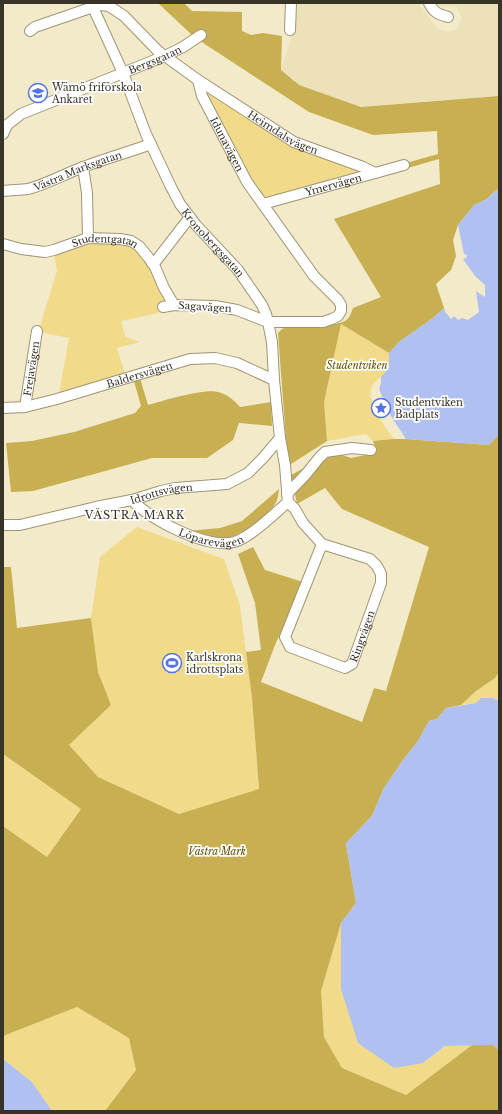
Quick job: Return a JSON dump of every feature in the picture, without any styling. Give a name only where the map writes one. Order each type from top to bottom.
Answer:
[{"type":"street","points":[[290,30],[291,3]]},
{"type":"street","points":[[429,3],[432,9],[438,14],[448,17]]},
{"type":"street","points":[[30,31],[36,27],[92,5],[109,6],[124,16],[158,51],[198,80]]},
{"type":"street","name":"Kronobergsgatan","points":[[92,5],[123,73],[151,144],[180,204],[196,226],[238,270],[262,305],[268,322],[272,342],[274,380],[288,498]]},
{"type":"street","name":"Bergsgatan","points":[[3,134],[7,125],[21,114],[165,56],[183,47],[201,35]]},
{"type":"street","name":"Heimdalsvägen","points":[[198,80],[294,142],[363,167],[375,173]]},
{"type":"street","name":"Idunavägen","points":[[198,80],[202,96],[247,182],[314,276],[338,300],[341,305],[341,311],[338,316],[324,322],[268,322]]},
{"type":"street","name":"Västra Marksgatan","points":[[3,191],[26,189],[42,185],[83,167],[151,144]]},
{"type":"street","name":"Ymervägen","points":[[263,204],[404,165]]},
{"type":"street","points":[[83,167],[88,193],[88,238]]},
{"type":"street","points":[[152,263],[156,261],[190,217]]},
{"type":"street","name":"Studentgatan","points":[[3,244],[20,249],[45,252],[88,238],[120,239],[131,241],[139,246],[155,267],[164,288],[174,305]]},
{"type":"street","name":"Sagavägen","points":[[163,307],[174,305],[215,306],[237,310],[268,322]]},
{"type":"street","name":"Frejavägen","points":[[25,407],[37,331]]},
{"type":"street","name":"Baldersvägen","points":[[3,408],[25,407],[57,399],[190,359],[215,358],[237,363],[274,380]]},
{"type":"street","name":"Idrottsvägen","points":[[3,525],[16,525],[132,500],[175,488],[227,484],[248,473],[280,438]]},
{"type":"street","name":"Löparevägen","points":[[132,500],[138,506],[173,529],[194,538],[217,542],[234,542],[257,528],[288,498],[318,458],[325,452],[352,448],[371,450]]},
{"type":"street","points":[[288,498],[303,523],[322,544]]},
{"type":"street","name":"Ringvägen","points":[[322,544],[370,559],[377,566],[381,574],[381,582],[352,664],[346,668],[290,647],[285,637],[322,544]]},
{"type":"shaded area","points":[[294,3],[418,3],[438,29],[448,32],[457,29],[462,18],[456,6],[437,6],[435,3],[498,3],[499,96],[361,107],[299,85],[281,70],[293,33]]},
{"type":"green space","points":[[158,3],[184,3],[192,11],[242,12],[242,31],[251,35],[263,33],[282,36],[281,70],[299,85],[361,107],[499,96],[499,189],[487,199],[474,205],[458,225],[453,240],[456,256],[451,270],[436,284],[445,311],[443,309],[433,318],[399,342],[389,353],[341,324],[324,402],[327,441],[288,466],[278,333],[282,329],[289,326],[318,326],[340,323],[348,318],[353,308],[381,297],[334,219],[440,184],[439,159],[408,168],[406,163],[438,154],[437,131],[373,135],[309,112],[194,37]]},
{"type":"green space","points":[[211,93],[291,144],[357,168],[358,172],[356,176],[267,199],[262,198],[205,97],[206,94]]},
{"type":"green space","points":[[86,241],[122,242],[140,250],[166,297],[164,303],[157,304],[159,313],[121,321],[125,336],[139,342],[117,348],[125,374],[59,394],[69,338],[40,332],[39,330],[57,270],[54,255]]},
{"type":"green space","name":"Studentviken","points":[[341,324],[389,353],[389,367],[372,386],[371,399],[381,421],[394,439],[373,441],[366,434],[327,441],[324,402]]},
{"type":"green space","points":[[140,378],[148,405],[194,393],[212,391],[218,392],[230,398],[240,407],[271,402],[272,426],[239,423],[233,440],[207,458],[152,458],[33,491],[11,492],[6,443],[32,441],[74,432],[135,413],[141,406],[134,381]]},
{"type":"green space","name":"Västra Mark","points":[[499,434],[499,672],[495,678],[476,691],[461,705],[446,708],[437,719],[429,721],[418,741],[384,788],[372,816],[346,843],[356,903],[341,923],[321,991],[324,1037],[342,1068],[406,1095],[472,1045],[493,1045],[499,1050],[499,1111],[105,1111],[136,1070],[129,1038],[77,1007],[3,1036],[3,826],[47,857],[81,809],[3,754],[3,567],[11,567],[17,628],[91,618],[98,672],[111,705],[69,745],[98,777],[179,814],[259,789],[252,698],[246,652],[261,650],[255,603],[238,554],[253,547],[265,570],[303,582],[275,645],[261,682],[362,722],[374,688],[386,691],[429,547],[342,509],[325,488],[297,504],[291,475],[332,453],[351,458],[366,455],[376,449],[373,441],[406,439],[489,445]]},
{"type":"green space","points":[[279,489],[277,501],[271,510],[251,527],[235,535],[228,538],[217,539],[188,531],[220,528],[242,521]]},
{"type":"green space","name":"Karlskrona idrottsplats","points":[[137,527],[224,559],[240,606],[252,698],[259,790],[179,814],[98,777],[69,745],[111,705],[98,672],[91,618],[100,557]]},
{"type":"green space","points":[[499,672],[499,701],[493,698],[476,703],[461,705],[476,691],[495,678]]},
{"type":"green space","points":[[3,754],[81,809],[47,857],[3,826]]},
{"type":"green space","points":[[341,923],[341,989],[423,1063],[446,1046],[472,1045],[406,1095],[342,1068],[324,1037],[321,991]]},
{"type":"green space","points":[[77,1007],[130,1038],[136,1070],[105,1111],[52,1111],[32,1082],[3,1059],[3,1036]]},
{"type":"water","points":[[499,189],[499,434],[489,445],[406,439],[389,413],[379,389],[381,377],[389,367],[389,353],[399,342],[433,318],[443,309],[451,319],[454,316],[458,320],[462,318],[468,320],[479,312],[476,291],[485,297],[485,285],[475,276],[463,259],[466,258],[467,255],[464,254],[458,225],[474,205],[487,199]]},
{"type":"water","points":[[481,698],[493,698],[499,701],[499,1050],[493,1045],[445,1046],[423,1063],[394,1068],[358,1043],[341,989],[341,923],[356,903],[346,843],[372,816],[384,788],[418,741],[429,721],[437,719],[446,708],[476,703]]},
{"type":"water","points":[[3,1059],[32,1082],[52,1111],[3,1111]]},
{"type":"place","name":"Wämö friförskola Ankaret","points":[[38,93]]},
{"type":"place","name":"Studentviken Badplats","points":[[381,408]]},
{"type":"place","name":"Karlskrona idrottsplats","points":[[172,663]]},
{"type":"district","name":"VÄSTRA MARK","points":[[135,515]]}]
